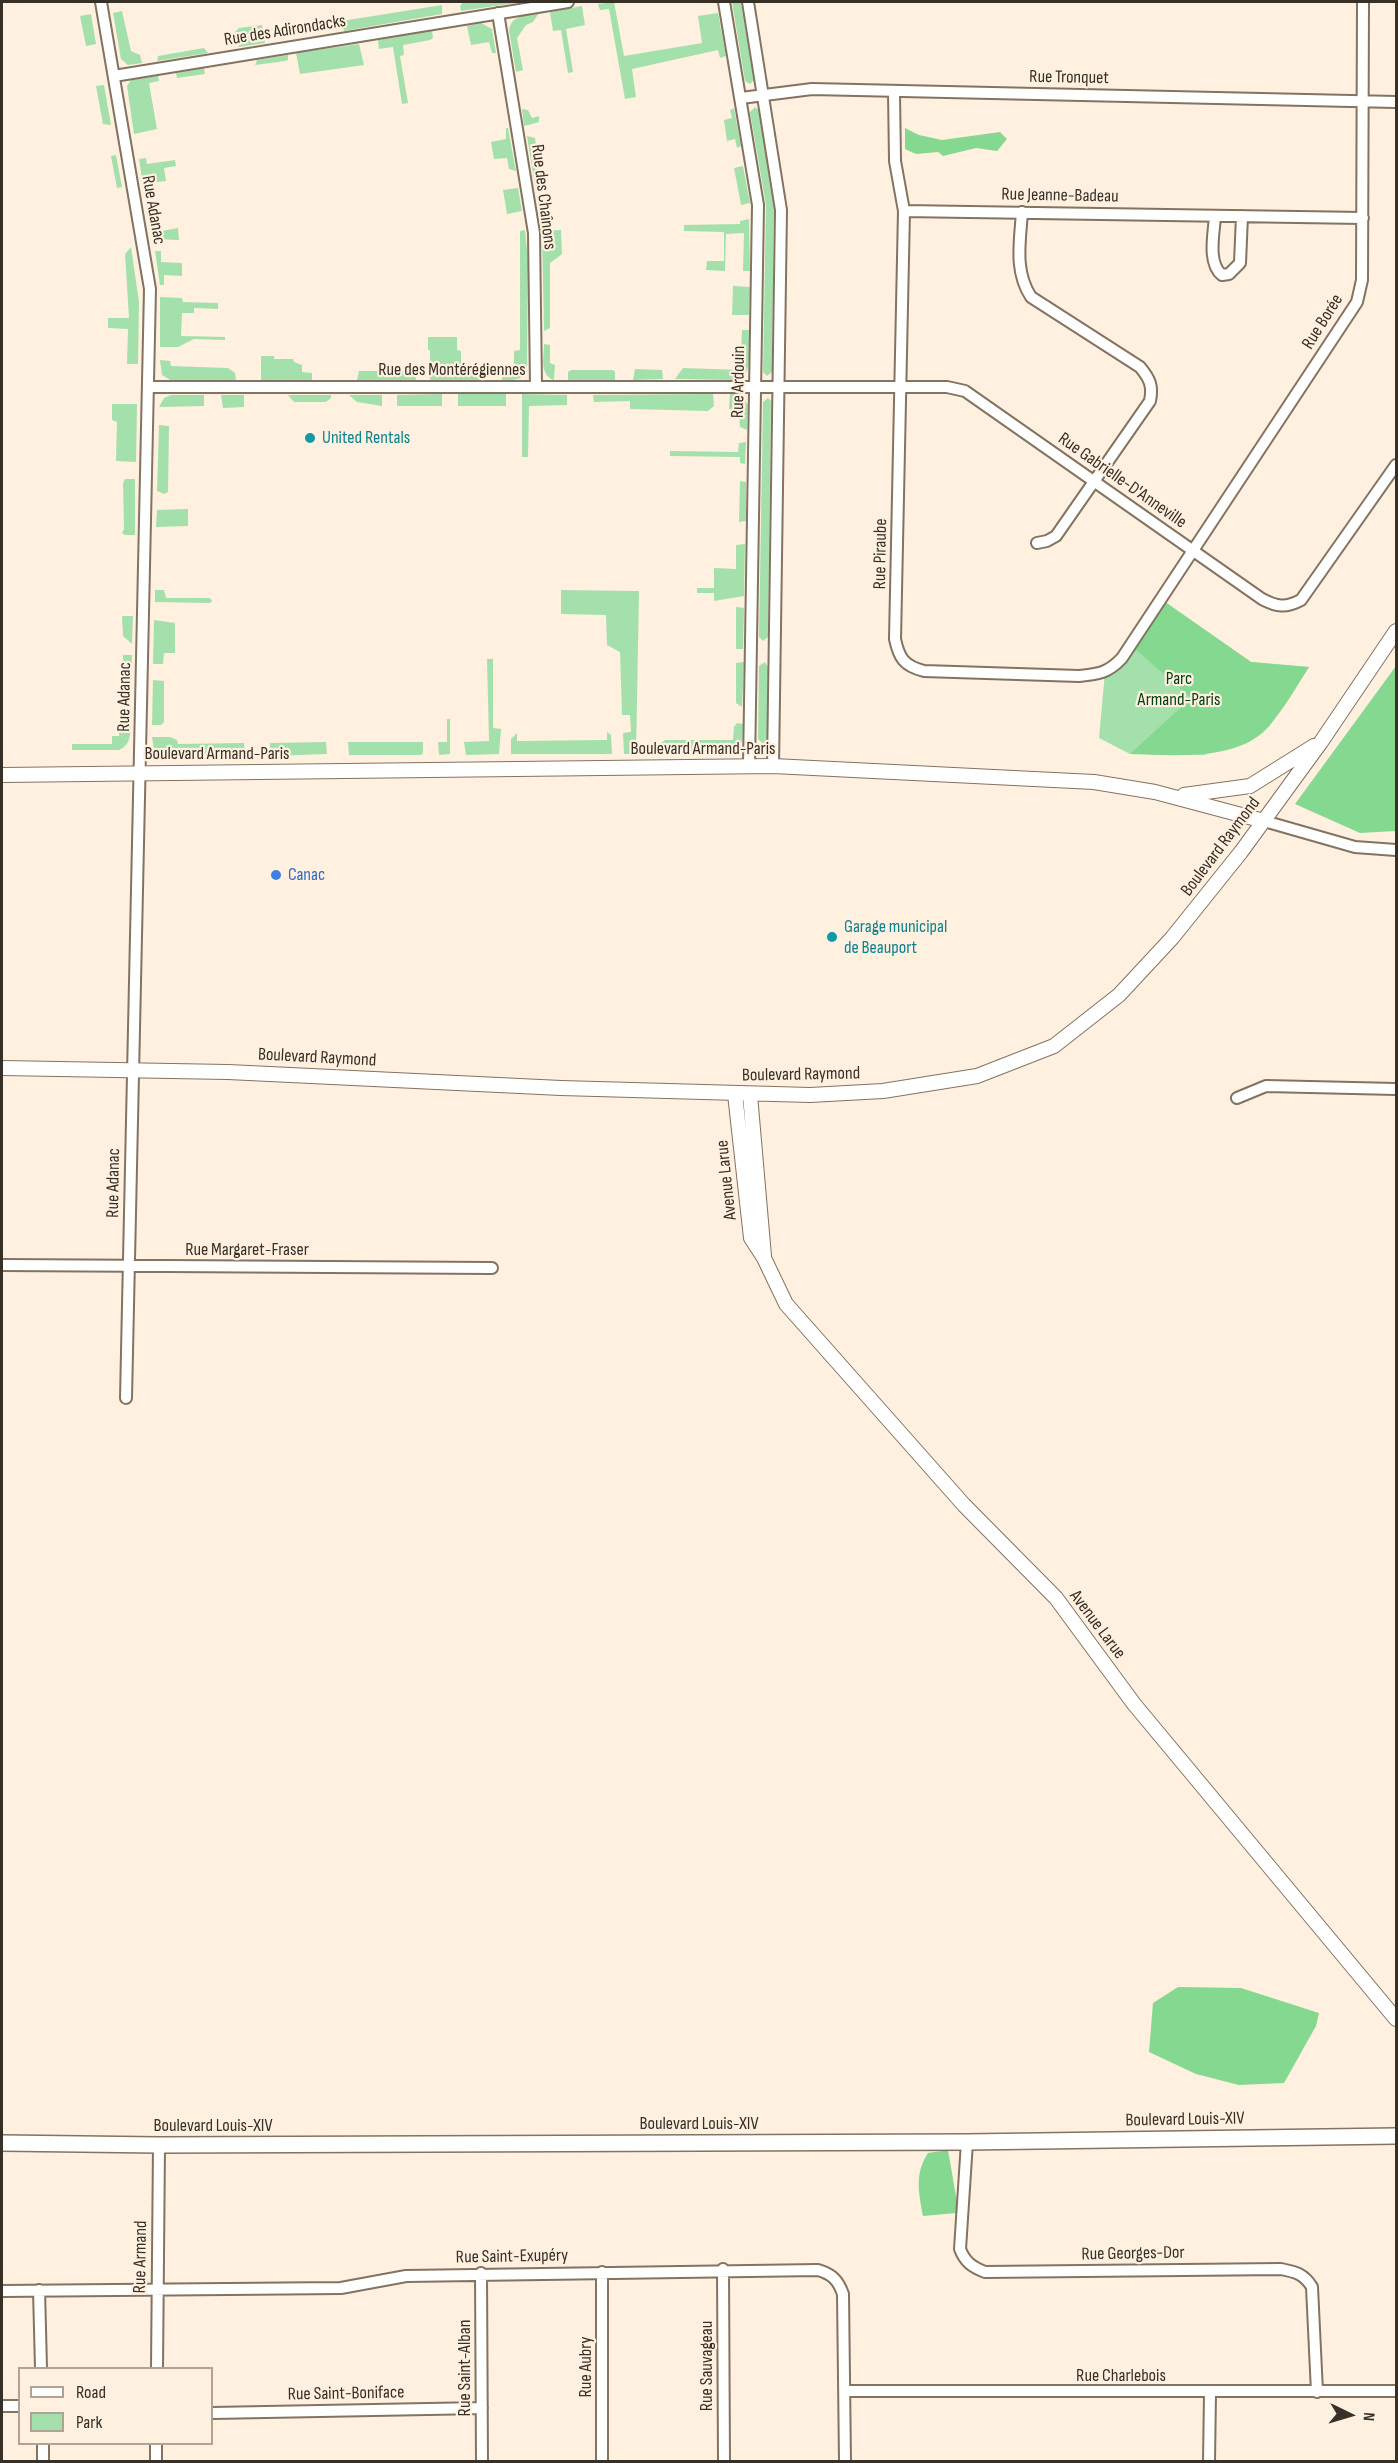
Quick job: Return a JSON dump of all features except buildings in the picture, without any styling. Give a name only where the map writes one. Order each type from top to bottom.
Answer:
[{"type":"main road","name":"Boulevard Louis-XIV","points":[[2,2143],[159,2145],[967,2142],[1396,2136]]},
{"type":"street","name":"Rue Adanac","points":[[101,2],[150,289],[126,1398]]},
{"type":"street","name":"Rue des Adirondacks","points":[[114,76],[568,2]]},
{"type":"street","name":"Rue Ardouin","points":[[724,2],[759,205],[749,766]]},
{"type":"street","points":[[748,2],[781,210],[772,766]]},
{"type":"street","name":"Rue Borée","points":[[1193,551],[1357,302],[1362,280],[1363,2]]},
{"type":"street","name":"Rue des Chaînons","points":[[498,13],[534,233],[536,386]]},
{"type":"street","name":"Rue Tronquet","points":[[741,98],[812,89],[1396,102]]},
{"type":"street","name":"Rue Piraube","points":[[894,92],[895,161],[904,211],[895,639],[899,655],[904,663],[924,671],[1087,675],[1111,670],[1122,658],[1193,551]]},
{"type":"street","name":"Rue Jeanne-Badeau","points":[[904,211],[1363,218]]},
{"type":"street","points":[[1022,212],[1019,266],[1025,287],[1031,297],[1140,368],[1151,382],[1150,402],[1056,536],[1037,543]]},
{"type":"street","points":[[1215,216],[1213,260],[1215,269],[1222,274],[1229,274],[1240,263],[1242,216]]},
{"type":"street","name":"Rue des Montérégiennes","points":[[149,387],[756,386]]},
{"type":"street","name":"Rue Gabrielle-D'Anneville","points":[[756,386],[930,386],[965,391],[1262,599],[1280,607],[1290,606],[1301,600],[1396,465]]},
{"type":"street","name":"Boulevard Raymond","points":[[2,1068],[134,1070],[750,1095],[810,1095],[883,1091],[977,1076],[1054,1046],[1119,995],[1203,902],[1321,742],[1396,631]]},
{"type":"street","points":[[1173,796],[1250,786],[1321,742]]},
{"type":"street","name":"Boulevard Armand-Paris","points":[[2,775],[772,766],[1063,779],[1173,796],[1355,847],[1396,850]]},
{"type":"street","points":[[1237,1098],[1266,1086],[1396,1089]]},
{"type":"street","name":"Avenue Larue","points":[[735,1094],[751,1238],[765,1258],[786,1304],[964,1505],[1056,1598],[1134,1704],[1396,2019]]},
{"type":"street","name":"Avenue Larue","points":[[750,1095],[765,1258]]},
{"type":"street","name":"Rue Margaret-Fraser","points":[[2,1265],[492,1268]]},
{"type":"street","name":"Rue Georges-Dor","points":[[967,2142],[960,2249],[964,2260],[974,2268],[985,2272],[1281,2269],[1296,2272],[1306,2277],[1312,2287],[1317,2392]]},
{"type":"street","name":"Rue Armand","points":[[157,2367],[159,2145]]},
{"type":"street","name":"Rue Sauvageau","points":[[723,2270],[724,2462]]},
{"type":"street","name":"Rue Saint-Exupéry","points":[[2,2291],[341,2288],[406,2276],[818,2270],[830,2273],[839,2281],[843,2294],[845,2462]]},
{"type":"street","name":"Rue Aubry","points":[[602,2272],[602,2462]]},
{"type":"street","name":"Rue Saint-Alban","points":[[481,2274],[482,2462]]},
{"type":"street","points":[[39,2290],[41,2367]]},
{"type":"street","name":"Rue Charlebois","points":[[845,2391],[1396,2391]]},
{"type":"street","points":[[1209,2462],[1210,2392]]},
{"type":"street","points":[[2,2406],[18,2406]]},
{"type":"street","name":"Rue Saint-Boniface","points":[[213,2413],[482,2408]]},
{"type":"street","points":[[43,2445],[43,2462]]},
{"type":"street","points":[[156,2445],[156,2462]]},
{"type":"green space","points":[[463,2],[522,2],[461,11],[460,6]]},
{"type":"green space","points":[[614,2],[624,56],[702,43],[698,16],[718,13],[726,56],[720,58],[718,50],[632,69],[636,97],[625,99],[609,9],[600,10],[598,4]]},
{"type":"green space","points":[[732,2],[741,2],[754,80],[750,84],[745,81]]},
{"type":"green space","points":[[442,5],[442,14],[344,31],[342,21]]},
{"type":"green space","points":[[582,6],[585,25],[566,29],[573,72],[568,73],[561,30],[553,31],[550,12]]},
{"type":"green space","points":[[122,11],[131,51],[140,55],[142,63],[128,65],[121,59],[113,13]]},
{"type":"green space","points":[[539,13],[533,22],[526,25],[517,38],[523,70],[516,72],[509,30],[516,18]]},
{"type":"green space","points":[[91,14],[96,44],[86,46],[80,16]]},
{"type":"green space","points":[[481,23],[492,29],[496,53],[492,53],[489,42],[471,45],[467,26]]},
{"type":"green space","points":[[262,25],[265,43],[239,47],[235,32],[239,28]]},
{"type":"green space","points":[[432,31],[433,38],[430,40],[403,45],[404,55],[400,56],[408,103],[402,104],[393,47],[379,49],[378,40]]},
{"type":"green space","points":[[359,44],[364,65],[300,74],[296,53]]},
{"type":"green space","points":[[204,48],[208,53],[157,61],[158,56]]},
{"type":"green space","points":[[288,55],[288,60],[285,61],[255,65],[257,60]]},
{"type":"green space","points":[[204,68],[205,74],[177,78],[176,73]]},
{"type":"green space","points":[[158,76],[159,81],[149,83],[157,129],[134,134],[127,86],[131,80]]},
{"type":"green space","points":[[104,85],[111,125],[103,124],[96,86]]},
{"type":"green space","points":[[755,107],[759,110],[774,200],[772,372],[767,376],[763,372],[766,205],[750,112]]},
{"type":"green space","points":[[734,108],[741,146],[737,148],[735,139],[727,141],[724,120],[732,118],[730,110]]},
{"type":"green space","points":[[522,109],[528,110],[532,118],[539,116],[539,122],[524,126]]},
{"type":"green space","points":[[506,128],[508,128],[516,171],[509,169],[507,158],[494,159],[491,142],[506,139]]},
{"type":"green space","points":[[905,128],[919,135],[942,140],[1000,132],[1007,139],[997,151],[976,148],[943,156],[938,152],[916,154],[905,149]]},
{"type":"green space","points":[[527,136],[535,138],[540,178],[535,186]]},
{"type":"green space","points":[[116,155],[122,187],[117,188],[111,156]]},
{"type":"green space","points":[[146,158],[147,164],[175,160],[176,166],[164,168],[166,181],[149,183],[149,191],[144,192],[139,159]]},
{"type":"green space","points":[[743,166],[750,203],[741,205],[734,168]]},
{"type":"green space","points":[[518,188],[522,211],[507,214],[503,190]]},
{"type":"green space","points":[[749,219],[750,271],[743,271],[744,233],[726,234],[725,271],[706,270],[707,261],[724,261],[724,232],[684,231],[684,225],[740,224],[740,221]]},
{"type":"green space","points":[[178,228],[179,240],[153,239],[151,233]]},
{"type":"green space","points":[[525,230],[528,260],[527,368],[521,378],[502,380],[502,369],[514,369],[514,351],[520,350],[520,231]]},
{"type":"green space","points":[[561,230],[562,254],[550,263],[550,328],[544,331],[542,231]]},
{"type":"green space","points":[[131,247],[139,302],[138,364],[127,364],[128,329],[108,328],[108,318],[129,318],[125,254]]},
{"type":"green space","points":[[155,251],[161,251],[161,262],[182,263],[182,276],[164,275],[164,285],[160,285]]},
{"type":"green space","points":[[733,286],[750,287],[749,315],[732,315]]},
{"type":"green space","points":[[160,297],[182,298],[183,302],[218,303],[218,309],[194,308],[194,313],[182,313],[181,336],[225,337],[225,340],[194,339],[178,347],[160,347]]},
{"type":"green space","points":[[742,330],[749,330],[750,351],[743,377],[737,380],[675,379],[683,368],[740,370]]},
{"type":"green space","points":[[428,337],[457,337],[457,350],[461,351],[461,369],[480,369],[481,380],[430,380]]},
{"type":"green space","points":[[544,344],[550,345],[550,363],[555,365],[554,380],[549,378],[544,370]]},
{"type":"green space","points":[[261,356],[293,359],[294,362],[302,365],[302,372],[312,373],[312,380],[261,380]]},
{"type":"green space","points":[[160,360],[170,361],[171,366],[228,368],[235,373],[236,380],[172,381],[162,375]]},
{"type":"green space","points":[[635,369],[662,370],[663,379],[633,380]]},
{"type":"green space","points":[[571,370],[613,370],[615,380],[568,380],[568,372]]},
{"type":"green space","points":[[359,371],[415,371],[416,380],[357,380]]},
{"type":"green space","points":[[442,394],[442,406],[397,406],[397,395]]},
{"type":"green space","points":[[458,394],[506,394],[506,406],[458,406]]},
{"type":"green space","points":[[522,394],[567,395],[567,405],[529,406],[528,457],[522,457]]},
{"type":"green space","points":[[713,394],[714,406],[708,411],[630,409],[630,401],[594,402],[593,395]]},
{"type":"green space","points":[[730,394],[741,395],[748,405],[747,430],[740,427],[739,411],[729,409]]},
{"type":"green space","points":[[171,395],[204,395],[204,406],[159,407],[164,398]]},
{"type":"green space","points":[[221,395],[244,395],[244,407],[223,408]]},
{"type":"green space","points":[[288,395],[331,395],[331,398],[326,402],[294,402]]},
{"type":"green space","points":[[349,395],[382,395],[382,406],[357,402]]},
{"type":"green space","points":[[768,398],[771,401],[768,637],[763,641],[759,637],[763,402]]},
{"type":"green space","points":[[112,404],[137,404],[136,462],[116,461],[117,422],[112,420]]},
{"type":"green space","points":[[159,425],[169,426],[168,492],[164,494],[157,491]]},
{"type":"green space","points":[[746,442],[745,464],[740,463],[740,457],[670,456],[670,451],[738,452],[739,443]]},
{"type":"green space","points":[[125,479],[135,479],[135,535],[122,533]]},
{"type":"green space","points":[[740,481],[746,482],[746,521],[739,522]]},
{"type":"green space","points":[[188,509],[188,526],[156,527],[157,510]]},
{"type":"green space","points":[[745,544],[744,596],[714,601],[714,593],[697,593],[697,588],[714,588],[714,568],[736,569],[736,545]]},
{"type":"green space","points":[[155,590],[164,590],[166,598],[210,598],[212,601],[210,603],[155,602]]},
{"type":"green space","points":[[561,590],[639,591],[636,754],[624,754],[623,733],[631,732],[630,715],[622,715],[620,652],[607,645],[606,615],[561,614]]},
{"type":"green space","name":"Parc Armand-Paris","points":[[1161,599],[1251,662],[1309,667],[1269,726],[1249,742],[1204,755],[1130,754],[1099,738],[1105,672]]},
{"type":"green space","name":"Parc Armand-Paris","points":[[1165,602],[1251,662],[1309,667],[1270,725],[1257,737],[1224,751],[1205,754],[1130,754],[1191,698],[1133,647]]},
{"type":"green space","points":[[736,607],[744,608],[743,649],[736,649]]},
{"type":"green space","points":[[122,616],[133,616],[132,644],[123,636]]},
{"type":"green space","points":[[154,620],[175,623],[175,653],[164,653],[163,664],[153,664]]},
{"type":"green space","points":[[123,655],[132,655],[131,698],[122,697]]},
{"type":"green space","points":[[487,659],[493,659],[493,728],[501,729],[499,754],[466,755],[464,742],[489,741]]},
{"type":"green space","points":[[743,662],[742,707],[736,703],[736,663]]},
{"type":"green space","points":[[765,662],[768,667],[767,740],[763,744],[758,739],[759,666]]},
{"type":"green space","points":[[1396,666],[1396,831],[1360,833],[1295,804]]},
{"type":"green space","points":[[153,680],[164,681],[164,722],[161,725],[152,725]]},
{"type":"green space","points":[[120,716],[131,716],[129,740],[119,750],[72,750],[72,744],[112,744],[112,736],[119,736]]},
{"type":"green space","points":[[447,719],[450,719],[450,754],[439,755],[438,742],[447,742]]},
{"type":"green space","points":[[737,723],[743,724],[743,737],[739,747],[733,752],[655,753],[656,747],[665,740],[733,740],[734,727]]},
{"type":"green space","points":[[607,732],[611,735],[612,754],[511,754],[511,739],[517,733],[517,741],[607,740]]},
{"type":"green space","points":[[152,737],[170,737],[177,740],[178,744],[244,743],[245,755],[161,756],[154,750]]},
{"type":"green space","points":[[326,742],[327,754],[270,756],[270,743]]},
{"type":"green space","points":[[348,742],[423,742],[423,753],[421,755],[349,755]]},
{"type":"green space","points":[[1178,1987],[1241,1988],[1319,2013],[1316,2026],[1284,2083],[1239,2085],[1196,2074],[1149,2052],[1153,2003]]},
{"type":"green space","points":[[948,2150],[957,2202],[956,2213],[923,2216],[919,2176],[924,2161],[928,2153]]},
{"type":"place","name":"United Rentals","points":[[310,438]]},
{"type":"place","name":"Canac","points":[[276,875]]},
{"type":"place","name":"Garage municipal de Beauport","points":[[832,937]]}]
